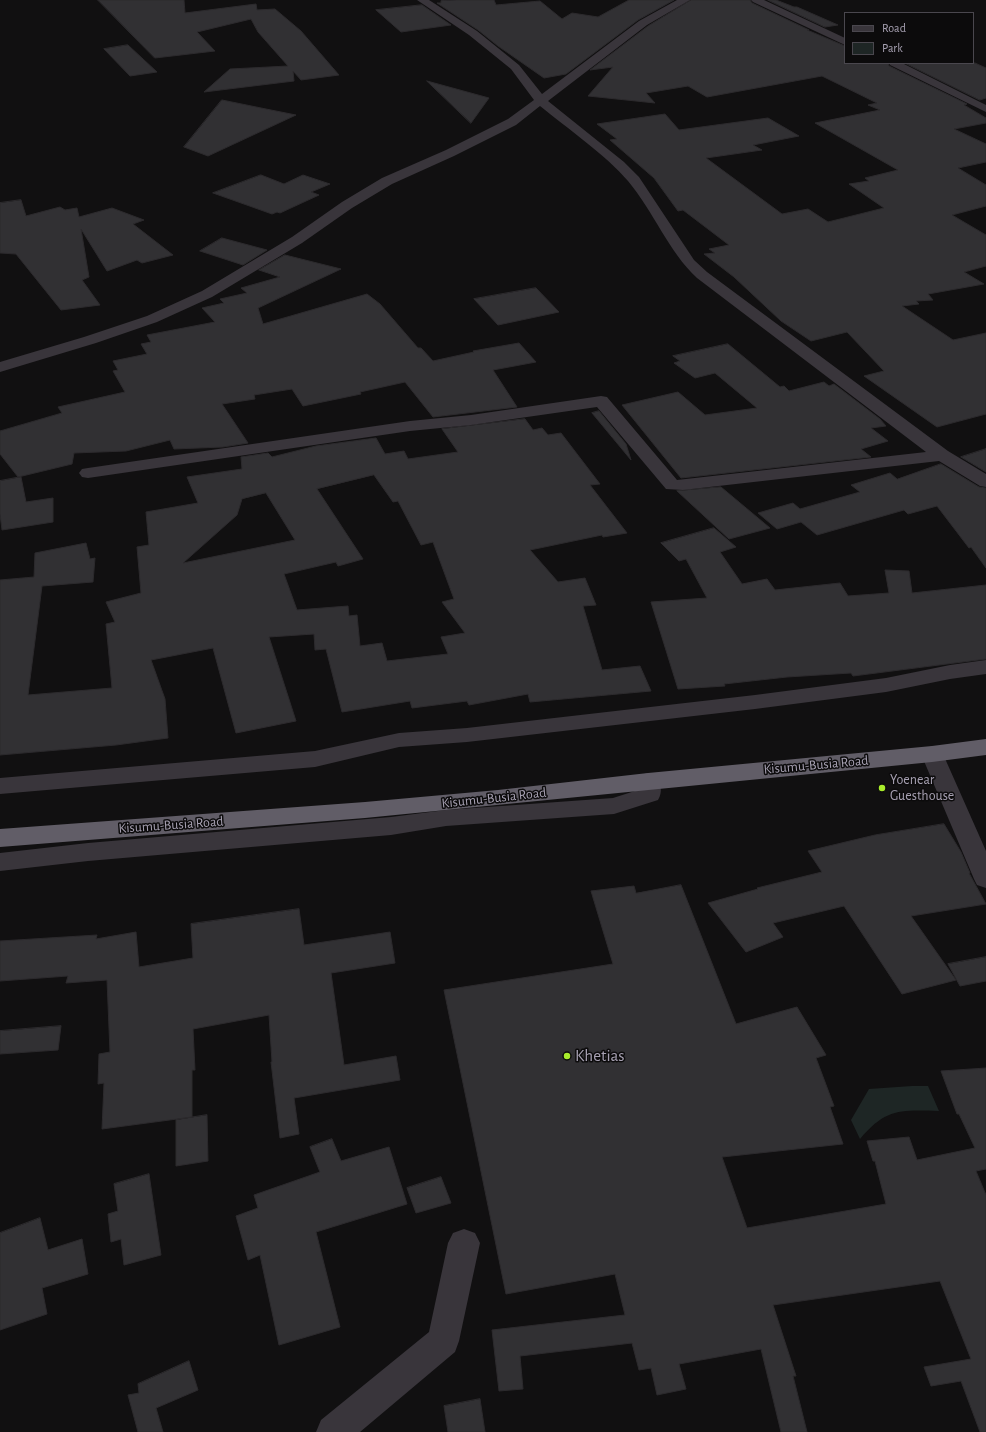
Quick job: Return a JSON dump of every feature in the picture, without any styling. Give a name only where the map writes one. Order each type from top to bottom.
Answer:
[{"type":"highway","name":"Kisumu-Busia Road","points":[[0,838],[365,810],[498,798],[648,781],[932,754],[986,747]]},
{"type":"street","points":[[422,0],[473,33],[515,67],[541,102],[620,165],[634,180],[689,263],[702,275],[942,455],[986,482]]},
{"type":"street","points":[[0,367],[131,326],[207,294],[297,240],[347,205],[387,181],[450,153],[512,122],[541,102],[642,23],[685,0]]},
{"type":"street","points":[[756,0],[844,42]]},
{"type":"street","points":[[896,64],[986,110]]},
{"type":"street","points":[[88,473],[402,427],[471,420],[601,401],[672,485],[684,485],[942,455]]},
{"type":"street","points":[[0,786],[315,759],[399,740],[467,735],[755,702],[886,685],[950,672],[986,667]]},
{"type":"street","points":[[932,754],[986,879]]},
{"type":"street","points":[[0,862],[88,852],[391,826],[446,818],[614,806],[650,794],[648,781]]},
{"type":"street","points":[[333,1432],[443,1341],[464,1243]]},
{"type":"green space","points":[[928,1086],[939,1111],[904,1111],[886,1116],[878,1121],[860,1139],[851,1120],[869,1089]]},
{"type":"building","points":[[98,0],[184,0],[185,13],[256,4],[257,10],[275,9],[301,31],[339,75],[301,80],[293,71],[294,81],[204,92],[230,69],[288,66],[258,32],[251,19],[197,32],[215,51],[155,58]]},
{"type":"building","points":[[494,0],[496,5],[540,1],[562,19],[572,13],[598,17],[629,0],[674,0],[638,20],[566,74],[544,78],[478,30],[437,3],[441,3],[441,1]]},
{"type":"building","points":[[691,0],[750,0],[752,3],[809,30],[807,30],[844,46],[844,64],[888,64],[889,66],[967,104],[964,105],[986,118],[986,123],[954,129],[986,144],[986,162],[958,168],[986,185],[986,206],[952,215],[986,235],[986,266],[964,272],[984,284],[928,294],[933,300],[916,301],[919,304],[902,306],[953,340],[986,333],[986,414],[937,427],[864,376],[884,371],[847,332],[811,341],[781,321],[734,277],[704,254],[715,253],[709,249],[729,245],[683,210],[678,211],[654,178],[610,140],[617,139],[597,124],[665,114],[679,130],[768,118],[799,136],[753,145],[762,150],[706,158],[782,214],[808,209],[828,222],[884,208],[849,184],[869,181],[865,178],[898,170],[815,123],[880,110],[868,105],[877,103],[822,76],[707,97],[688,86],[646,93],[655,103],[588,96],[613,67],[590,70],[648,26]]},
{"type":"building","points":[[768,0],[776,0],[797,7],[838,25],[825,27]]},
{"type":"building","points":[[422,5],[451,25],[401,32],[376,10]]},
{"type":"building","points":[[128,45],[157,72],[130,76],[104,49]]},
{"type":"building","points":[[975,63],[986,68],[986,98],[980,100],[907,64]]},
{"type":"building","points":[[427,81],[489,98],[471,123]]},
{"type":"building","points":[[222,100],[296,115],[208,156],[184,147]]},
{"type":"building","points":[[261,175],[284,184],[303,175],[330,184],[311,192],[319,195],[280,213],[277,212],[272,214],[213,193]]},
{"type":"building","points":[[21,200],[26,216],[60,207],[65,210],[77,208],[79,217],[112,208],[144,220],[133,224],[173,255],[142,263],[137,260],[107,271],[81,229],[89,277],[82,280],[100,305],[61,310],[16,254],[0,253],[0,203]]},
{"type":"building","points":[[222,238],[267,250],[243,265],[200,251]]},
{"type":"building","points":[[285,255],[341,269],[258,308],[263,324],[367,294],[380,304],[418,348],[421,348],[433,361],[474,352],[473,351],[519,343],[536,362],[493,370],[517,407],[433,417],[405,382],[360,392],[361,394],[303,406],[292,389],[254,395],[255,399],[222,404],[248,443],[223,447],[174,449],[170,440],[126,451],[74,453],[72,464],[18,477],[0,454],[0,431],[62,413],[58,407],[125,392],[113,371],[118,370],[113,361],[147,354],[141,344],[151,342],[147,335],[215,322],[202,308],[224,303],[220,299],[247,293],[241,288],[280,277],[259,270]]},
{"type":"building","points":[[536,288],[559,312],[498,325],[474,299]]},
{"type":"building","points":[[728,344],[780,387],[784,386],[789,391],[824,382],[829,386],[834,384],[880,419],[886,426],[871,428],[888,441],[861,449],[871,457],[681,478],[622,405],[678,392],[705,415],[757,408],[715,373],[695,378],[674,363],[680,361],[673,356]]},
{"type":"building","points":[[599,411],[626,444],[631,460],[592,413]]},
{"type":"building","points":[[525,419],[533,430],[542,428],[548,435],[561,433],[600,484],[590,485],[627,533],[603,537],[602,535],[530,550],[558,582],[585,578],[596,605],[583,606],[602,670],[640,666],[651,691],[530,702],[528,694],[469,705],[467,701],[412,708],[410,701],[342,712],[326,649],[315,650],[314,634],[269,637],[296,721],[236,733],[213,648],[151,660],[165,699],[168,738],[116,745],[0,755],[0,580],[34,577],[35,553],[86,543],[90,559],[95,558],[93,582],[42,586],[28,695],[112,688],[106,624],[115,622],[106,602],[141,593],[137,547],[149,545],[146,512],[198,503],[187,477],[242,469],[241,457],[268,453],[272,457],[316,446],[376,438],[385,454],[404,451],[408,459],[458,452],[442,429]],"holes":[[[374,475],[393,502],[398,501],[421,545],[433,542],[454,599],[442,602],[465,633],[441,637],[448,654],[387,661],[382,643],[360,646],[357,615],[349,616],[348,606],[297,610],[284,574],[336,562],[338,566],[363,559],[317,489]],[[266,493],[295,540],[183,563],[237,515],[242,499]]]},
{"type":"building","points":[[986,449],[986,472],[961,457]]},
{"type":"building","points":[[941,464],[979,487],[986,488],[986,568],[971,547],[969,548],[937,506],[908,514],[904,510],[817,535],[801,522],[777,529],[758,513],[793,503],[800,509],[860,492],[851,485],[890,473],[897,479]]},
{"type":"building","points":[[21,477],[26,502],[53,498],[53,522],[2,530],[0,514],[0,481]]},
{"type":"building","points":[[721,487],[770,528],[729,539],[677,491]]},
{"type":"building","points":[[714,528],[736,547],[720,552],[742,584],[767,579],[775,590],[840,583],[848,596],[889,593],[885,570],[909,571],[912,593],[986,585],[986,659],[853,676],[851,673],[787,677],[724,684],[725,686],[678,689],[651,602],[707,598],[686,559],[679,561],[661,543]]},
{"type":"building","points":[[944,824],[961,852],[969,873],[986,904],[911,916],[956,980],[902,994],[844,906],[773,923],[783,937],[746,952],[708,903],[758,889],[757,888],[822,872],[808,851],[875,835]]},
{"type":"building","points":[[681,885],[736,1024],[797,1007],[826,1055],[816,1058],[834,1106],[830,1107],[843,1144],[722,1157],[747,1228],[886,1204],[875,1161],[873,1161],[867,1141],[909,1137],[917,1160],[975,1148],[959,1114],[957,1114],[941,1071],[986,1068],[986,1169],[976,1171],[986,1195],[986,1432],[980,1432],[961,1381],[931,1386],[924,1367],[971,1359],[940,1281],[773,1305],[796,1376],[793,1376],[807,1432],[781,1432],[761,1349],[679,1364],[686,1389],[657,1395],[651,1368],[639,1370],[632,1343],[520,1356],[523,1389],[499,1391],[492,1330],[625,1315],[615,1274],[506,1294],[444,990],[613,964],[591,891],[634,886],[636,893]]},
{"type":"building","points":[[299,909],[304,945],[390,932],[395,963],[331,973],[344,1065],[396,1056],[400,1080],[294,1098],[299,1134],[280,1138],[271,1062],[269,1015],[193,1029],[195,1070],[192,1070],[192,1117],[102,1129],[104,1083],[98,1084],[99,1054],[110,1052],[107,980],[66,983],[68,976],[0,981],[0,941],[97,935],[96,939],[136,932],[139,967],[193,958],[191,924]]},
{"type":"building","points":[[986,957],[986,981],[960,986],[948,964]]},
{"type":"building","points":[[61,1026],[58,1050],[0,1054],[0,1031]]},
{"type":"building","points":[[207,1115],[208,1161],[176,1166],[176,1120]]},
{"type":"building","points":[[332,1139],[341,1161],[389,1147],[407,1204],[316,1232],[340,1327],[279,1345],[260,1255],[248,1260],[236,1216],[258,1208],[254,1195],[320,1172],[310,1147]]},
{"type":"building","points":[[149,1174],[161,1255],[124,1265],[121,1239],[111,1242],[108,1214],[118,1211],[114,1184]]},
{"type":"building","points":[[441,1177],[451,1203],[416,1213],[407,1188]]},
{"type":"building","points":[[40,1218],[48,1250],[82,1239],[88,1274],[42,1288],[47,1314],[0,1330],[0,1233]]},
{"type":"building","points":[[189,1361],[198,1390],[156,1408],[163,1432],[138,1432],[128,1395],[139,1393],[138,1384]]},
{"type":"building","points":[[480,1399],[485,1432],[448,1432],[444,1406]]},
{"type":"place","name":"Yoenear Guesthouse","points":[[882,788]]},
{"type":"place","name":"Khetias","points":[[567,1056]]}]
